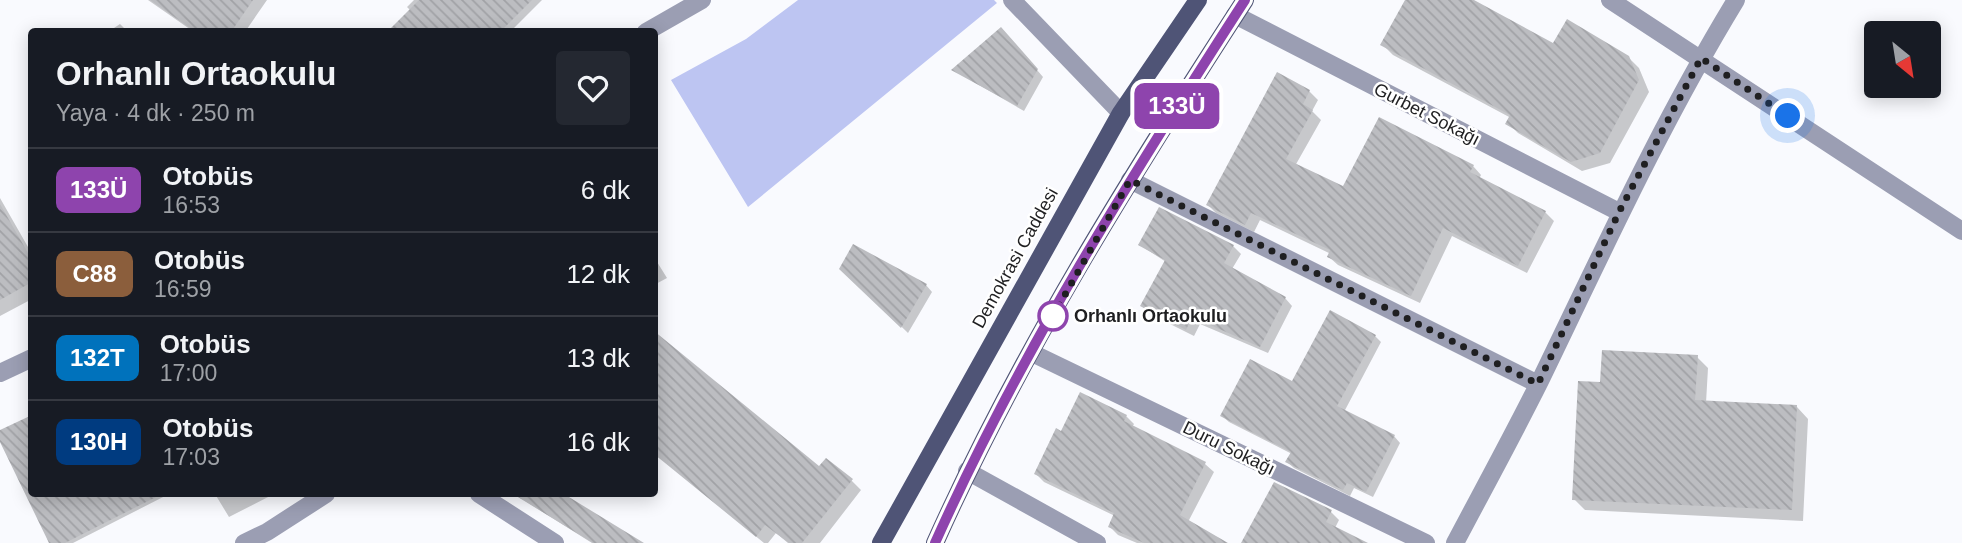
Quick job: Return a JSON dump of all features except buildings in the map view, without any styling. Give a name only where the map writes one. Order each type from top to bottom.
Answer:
[{"type":"main road","name":"Demokrasi Caddesi","points":[[881,543],[1121,113],[1198,0]]},
{"type":"main road","points":[[935,543],[967,471],[1130,180],[1240,8]]},
{"type":"street","points":[[653,28],[702,0]]},
{"type":"street","points":[[1012,0],[1121,113]]},
{"type":"street","points":[[1610,0],[1962,231]]},
{"type":"street","points":[[1455,543],[1538,384],[1619,212],[1701,58],[1736,0]]},
{"type":"street","name":"Gurbet Sokağı","points":[[1240,8],[1619,212]]},
{"type":"street","points":[[1130,180],[1538,384]]},
{"type":"street","name":"Duru Sokağı","points":[[1032,353],[1426,543]]},
{"type":"street","points":[[0,373],[28,360]]},
{"type":"street","points":[[967,471],[1097,543]]},
{"type":"street","points":[[244,543],[321,497]]},
{"type":"street","points":[[484,497],[555,543]]},
{"type":"shaded area","points":[[798,0],[994,0],[997,3],[748,207],[671,80],[746,39]]},
{"type":"bus line","name":"133Ü","points":[[935,543],[967,471],[1130,180],[1245,0]]},
{"type":"place","name":"Orhanlı Ortaokulu","points":[[1053,316]]},
{"type":"route","points":[[1053,316],[1130,180],[1538,384],[1619,212],[1701,58],[1788,116]]}]
